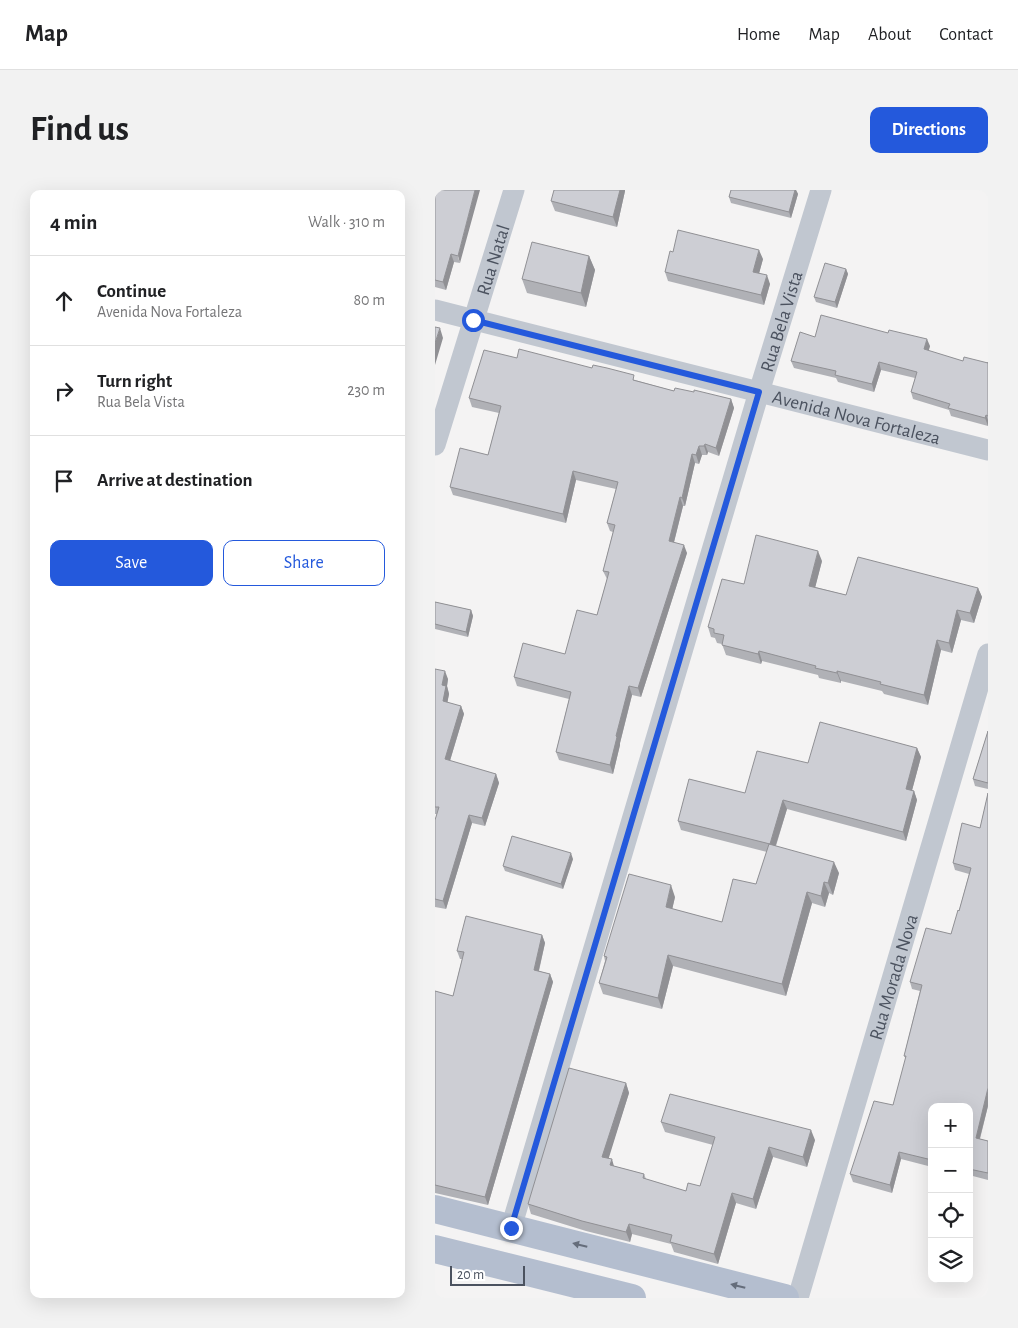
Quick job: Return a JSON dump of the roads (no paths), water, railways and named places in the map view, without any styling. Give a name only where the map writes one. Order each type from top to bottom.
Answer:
[{"type":"main road","points":[[435,1209],[785,1298]]},
{"type":"main road","points":[[435,1249],[632,1298]]},
{"type":"street","name":"Rua Natal","points":[[435,445],[514,190]]},
{"type":"street","name":"Rua Bela Vista","points":[[511,1228],[759,392],[821,190]]},
{"type":"street","name":"Avenida Nova Fortaleza","points":[[435,310],[988,450]]},
{"type":"street","name":"Rua Morada Nova","points":[[798,1298],[988,654]]}]
